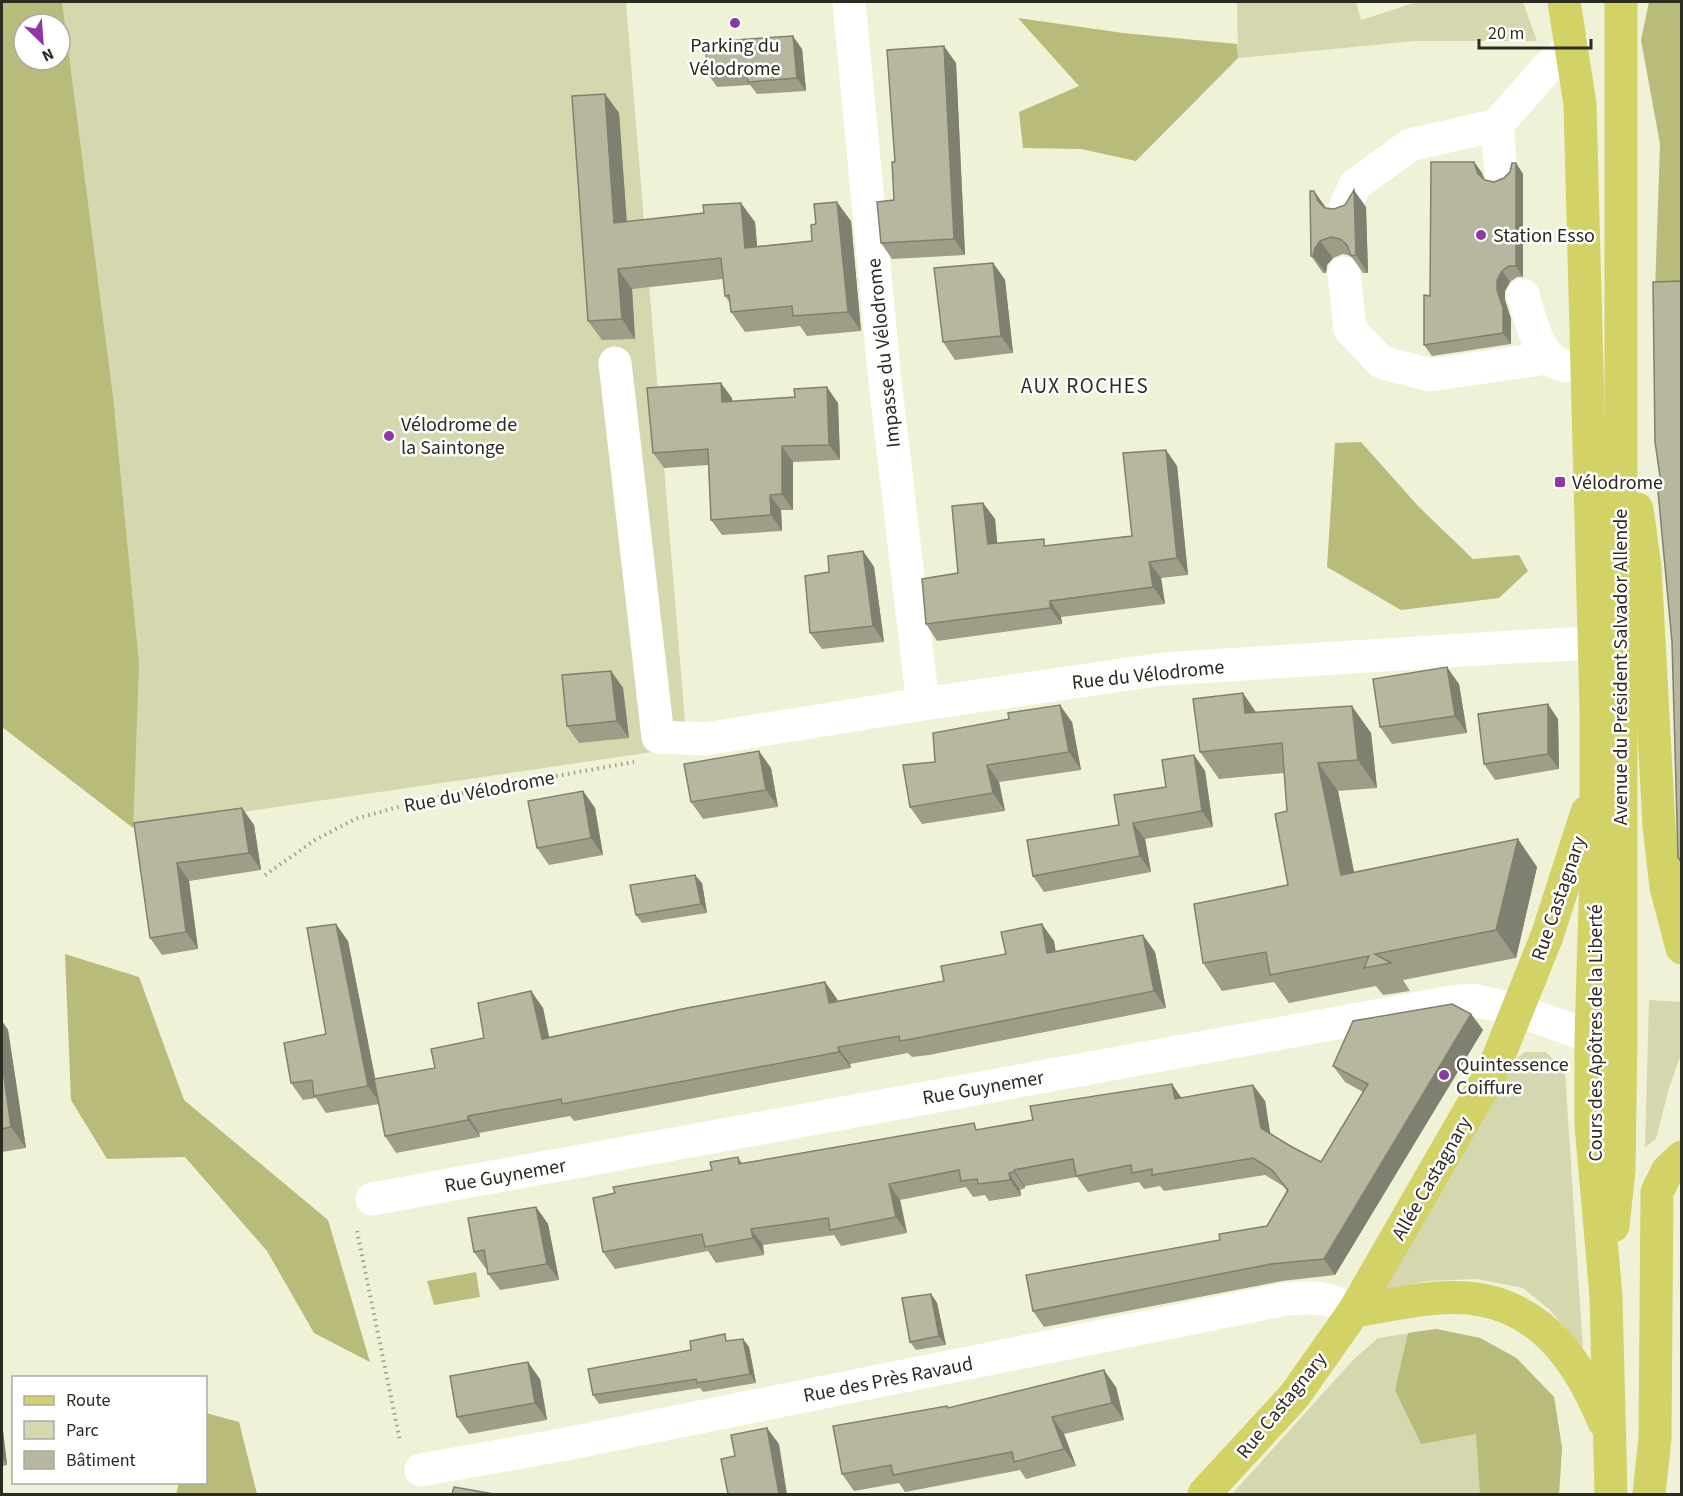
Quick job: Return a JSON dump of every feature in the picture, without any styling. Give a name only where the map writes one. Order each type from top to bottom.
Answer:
[{"type":"main road","name":"Avenue du Président Salvador Allende","points":[[1564,2],[1573,45],[1580,104],[1586,369],[1596,643]]},
{"type":"main road","name":"Avenue du Président Salvador Allende","points":[[1606,1036],[1621,400],[1621,2]]},
{"type":"main road","points":[[1621,400],[1645,567],[1661,847],[1666,887],[1682,948]]},
{"type":"main road","name":"Cours des Apôtres de la Liberté","points":[[1596,643],[1596,874],[1606,1036],[1592,1144],[1606,1296],[1611,1494]]},
{"type":"main road","name":"Rue Castagnary","points":[[1518,1010],[1547,936],[1596,784]]},
{"type":"main road","name":"Allée Castagnary","points":[[1354,1311],[1494,1068],[1518,1010]]},
{"type":"main road","points":[[1649,1494],[1655,1438],[1657,1192],[1668,1170],[1682,1157]]},
{"type":"main road","points":[[1354,1311],[1421,1300],[1453,1298],[1482,1300],[1527,1317],[1561,1345],[1595,1399],[1610,1437]]},
{"type":"main road","name":"Rue Castagnary","points":[[1204,1494],[1295,1395],[1354,1311]]},
{"type":"street","name":"Impasse du Vélodrome","points":[[849,2],[885,381],[923,704]]},
{"type":"street","points":[[1346,208],[1355,185],[1410,145],[1497,125],[1547,68],[1573,45]]},
{"type":"street","points":[[1497,125],[1502,174]]},
{"type":"street","points":[[1344,273],[1350,329],[1381,362],[1430,375],[1547,358]]},
{"type":"street","points":[[1523,295],[1540,346],[1547,358],[1562,366],[1586,369]]},
{"type":"street","name":"Rue du Vélodrome","points":[[615,363],[658,737],[705,739],[1163,669],[1596,643]]},
{"type":"street","name":"Rue Guynemer","points":[[372,1199],[1452,1002],[1473,1000],[1518,1010],[1606,1036]]},
{"type":"street","name":"Rue des Près Ravaud","points":[[421,1470],[566,1444],[1286,1299],[1313,1297],[1329,1299],[1354,1311]]},
{"type":"path","name":"Rue du Vélodrome","points":[[265,875],[315,840],[355,819],[423,800],[634,762]]},
{"type":"path","points":[[372,1199],[356,1223],[404,1459],[421,1470]]},
{"type":"green space","name":"Vélodrome de la Saintonge","points":[[51,2],[626,2],[687,747],[133,828],[131,714],[61,72],[72,72],[72,12],[55,12]]},
{"type":"green space","points":[[1237,2],[1356,2],[1361,20],[1417,2],[1523,2],[1537,41],[1415,41],[1238,58]]},
{"type":"green space","points":[[1649,1000],[1681,1002],[1681,1054],[1669,1088],[1656,1139],[1645,1147]]},
{"type":"green space","points":[[1525,1052],[1546,1052],[1565,1072],[1583,1350],[1550,1310],[1523,1288],[1477,1279],[1428,1281],[1379,1291],[1504,1068]]},
{"type":"green space","points":[[1436,1329],[1480,1338],[1517,1358],[1554,1397],[1562,1448],[1559,1494],[1232,1494],[1354,1359],[1378,1338]]},
{"type":"shaded area","points":[[2,2],[62,2],[63,12],[12,12],[12,72],[71,72],[113,397],[139,664],[133,828],[2,727]]},
{"type":"shaded area","points":[[1649,2],[1681,2],[1681,288],[1655,292],[1660,144],[1641,40]]},
{"type":"shaded area","points":[[1018,18],[1123,33],[1237,44],[1238,58],[1136,161],[1081,149],[1023,148],[1019,112],[1079,86]]},
{"type":"shaded area","points":[[1361,442],[1418,506],[1473,559],[1519,555],[1528,571],[1499,598],[1401,610],[1327,567],[1335,443]]},
{"type":"shaded area","points":[[65,954],[139,977],[184,1100],[328,1220],[370,1362],[314,1333],[267,1251],[185,1157],[107,1159],[71,1100]]},
{"type":"shaded area","points":[[476,1272],[480,1297],[434,1305],[427,1281]]},
{"type":"shaded area","points":[[1436,1329],[1480,1338],[1516,1358],[1554,1397],[1562,1448],[1559,1494],[1480,1494],[1476,1434],[1421,1444],[1395,1390],[1408,1333]]},
{"type":"shaded area","points":[[207,1413],[239,1422],[257,1494],[176,1494],[179,1484],[207,1484]]},
{"type":"building","points":[[793,36],[797,78],[748,82],[747,72],[708,74],[705,42]]},
{"type":"building","points":[[944,46],[954,239],[881,243],[877,202],[894,200],[892,162],[895,162],[887,50]]},
{"type":"building","points":[[605,94],[614,223],[704,213],[703,205],[741,203],[745,248],[812,241],[811,225],[816,224],[814,204],[837,202],[848,312],[793,316],[792,306],[731,312],[729,295],[725,296],[721,258],[618,269],[622,319],[588,321],[572,96]]},
{"type":"building","name":"Station Esso","points":[[1431,162],[1474,162],[1478,174],[1485,180],[1494,182],[1504,178],[1510,172],[1512,163],[1516,163],[1516,266],[1509,266],[1502,271],[1497,280],[1497,290],[1503,308],[1503,333],[1424,345],[1424,295],[1430,296]]},
{"type":"building","points":[[1354,190],[1356,255],[1351,256],[1347,245],[1340,239],[1331,237],[1320,241],[1311,256],[1310,191],[1314,191],[1318,201],[1325,208],[1334,209],[1345,205]]},
{"type":"building","points":[[993,263],[1001,336],[943,342],[934,268]]},
{"type":"building","points":[[1682,281],[1682,864],[1678,857],[1672,642],[1658,491],[1662,490],[1655,442],[1653,282]]},
{"type":"building","points":[[721,383],[722,402],[795,397],[794,389],[827,387],[829,445],[782,446],[782,494],[770,495],[771,515],[711,520],[708,449],[653,453],[647,388]]},
{"type":"building","points":[[1166,450],[1177,558],[1149,562],[1153,587],[1050,601],[1050,608],[926,624],[922,579],[958,573],[952,506],[983,503],[988,544],[1044,539],[1044,546],[1132,536],[1123,453]]},
{"type":"building","points":[[863,551],[873,626],[810,633],[805,576],[829,572],[828,556]]},
{"type":"building","points":[[1447,667],[1455,716],[1380,727],[1373,679]]},
{"type":"building","points":[[611,671],[617,721],[567,726],[562,675]]},
{"type":"building","points":[[1243,693],[1245,713],[1352,706],[1358,760],[1318,763],[1341,875],[1518,839],[1496,930],[1375,954],[1391,963],[1364,968],[1369,956],[1270,975],[1266,952],[1203,963],[1194,904],[1288,885],[1275,814],[1287,811],[1282,743],[1200,752],[1193,699]]},
{"type":"building","points":[[1548,704],[1548,754],[1484,764],[1478,714]]},
{"type":"building","points":[[1060,705],[1069,752],[987,765],[993,793],[910,807],[903,765],[935,762],[933,733],[1009,719],[1008,713]]},
{"type":"building","points":[[759,751],[766,790],[691,802],[684,764]]},
{"type":"building","points":[[1194,755],[1202,811],[1133,823],[1140,856],[1033,876],[1027,840],[1119,825],[1114,795],[1166,787],[1162,760]]},
{"type":"building","points":[[583,791],[591,838],[537,848],[528,801]]},
{"type":"building","points":[[242,808],[249,853],[177,863],[186,932],[150,938],[134,823]]},
{"type":"building","points":[[695,875],[701,904],[636,915],[630,885]]},
{"type":"building","points":[[336,924],[368,1086],[314,1096],[312,1080],[291,1083],[284,1043],[326,1034],[307,928]]},
{"type":"building","points":[[1042,924],[1047,953],[1143,935],[1154,991],[917,1038],[900,1041],[899,1036],[838,1047],[839,1052],[562,1104],[561,1099],[468,1116],[468,1120],[385,1136],[374,1079],[435,1068],[431,1049],[484,1038],[478,1003],[531,991],[542,1039],[825,982],[829,1003],[944,981],[941,966],[1006,954],[1001,932]]},
{"type":"building","points":[[1452,1004],[1471,1014],[1324,1259],[1271,1264],[1033,1311],[1026,1275],[1220,1240],[1219,1234],[1267,1226],[1288,1190],[1272,1170],[1253,1158],[1152,1175],[1152,1169],[1132,1173],[1131,1165],[1076,1176],[1073,1159],[1014,1170],[1009,1173],[1010,1180],[978,1184],[977,1179],[961,1181],[959,1170],[889,1184],[896,1217],[830,1230],[828,1218],[751,1229],[753,1238],[705,1247],[702,1234],[603,1252],[593,1198],[615,1193],[613,1187],[712,1170],[710,1162],[738,1157],[739,1164],[974,1123],[976,1130],[1033,1120],[1030,1106],[1172,1084],[1175,1099],[1253,1085],[1261,1128],[1321,1162],[1368,1084],[1333,1066],[1353,1021]]},
{"type":"building","points":[[2,1062],[11,1127],[2,1129]]},
{"type":"building","points":[[536,1207],[547,1264],[488,1274],[484,1250],[474,1252],[468,1218]]},
{"type":"building","points":[[931,1294],[939,1336],[910,1342],[902,1298]]},
{"type":"building","points":[[725,1334],[726,1341],[743,1339],[750,1374],[697,1383],[696,1379],[593,1395],[588,1369],[691,1350],[690,1341]]},
{"type":"building","points":[[528,1362],[535,1403],[457,1417],[450,1376]]},
{"type":"building","points":[[1104,1370],[1112,1403],[1052,1417],[1064,1449],[1014,1462],[1012,1452],[893,1475],[891,1465],[842,1474],[833,1426],[947,1406],[948,1408]]},
{"type":"building","points":[[767,1428],[779,1494],[728,1494],[721,1459],[735,1456],[731,1435]]},
{"type":"building","points":[[454,1487],[494,1494],[452,1494]]},
{"type":"place","name":"Parking du Vélodrome","points":[[735,23]]},
{"type":"place","name":"Station Esso","points":[[1481,235]]},
{"type":"place","name":"Vélodrome de la Saintonge","points":[[389,436]]},
{"type":"place","name":"Vélodrome","points":[[1560,482]]},
{"type":"place","name":"Quintessence Coiffure","points":[[1444,1075]]},
{"type":"district","name":"AUX ROCHES","points":[[1085,386]]}]
